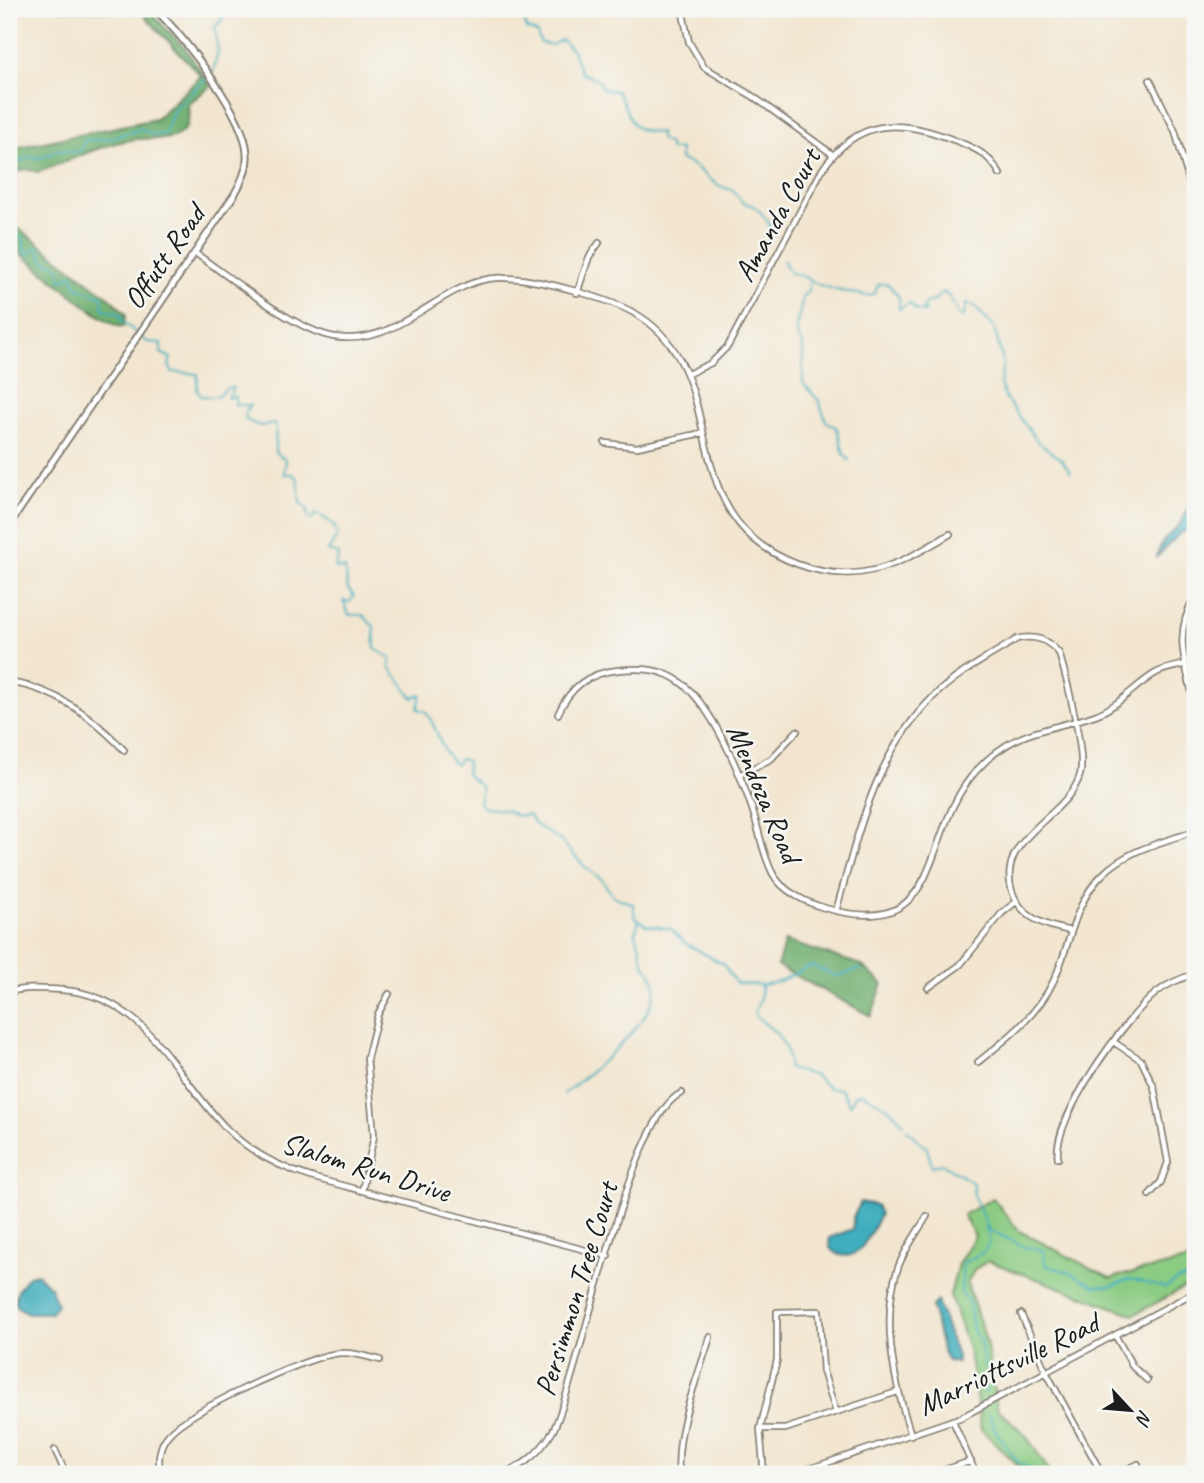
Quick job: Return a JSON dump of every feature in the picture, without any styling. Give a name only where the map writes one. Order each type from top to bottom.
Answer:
[{"type":"street","name":"Offutt Road","points":[[9,525],[238,188],[247,164],[243,134],[187,44],[155,9]]},
{"type":"street","points":[[682,9],[689,42],[705,67],[716,77],[754,97],[832,155]]},
{"type":"street","points":[[1150,80],[1181,148],[1195,203]]},
{"type":"street","name":"Amanda Court","points":[[688,374],[711,363],[728,346],[832,155],[863,132],[899,125],[923,128],[981,151],[991,159],[1000,174]]},
{"type":"street","points":[[577,293],[589,257],[599,243]]},
{"type":"street","points":[[195,253],[301,324],[339,337],[363,337],[388,331],[457,289],[487,279],[517,279],[620,306],[645,319],[666,339],[688,374],[715,484],[732,515],[756,540],[786,559],[816,570],[863,573],[894,565],[950,534]]},
{"type":"street","points":[[605,443],[637,447],[702,433]]},
{"type":"street","points":[[1195,596],[1182,622],[1181,636],[1195,706]]},
{"type":"street","points":[[836,911],[872,792],[888,757],[913,719],[934,696],[984,660],[1017,639],[1040,638],[1051,643],[1062,663],[1080,774],[1071,793],[1032,831],[1018,852],[1012,865],[1010,884],[1016,902],[1039,922],[1071,931]]},
{"type":"street","name":"Mendoza Road","points":[[558,714],[565,698],[593,674],[634,668],[665,674],[692,692],[726,747],[739,775],[768,864],[778,881],[808,901],[836,911],[853,916],[878,916],[905,903],[922,886],[947,815],[976,770],[1003,747],[1022,736],[1095,715],[1109,708],[1158,671],[1186,664]]},
{"type":"street","points":[[9,682],[34,687],[71,703],[124,750]]},
{"type":"street","points":[[739,775],[771,759],[797,731]]},
{"type":"street","points":[[978,1062],[1036,1010],[1053,983],[1085,897],[1104,873],[1136,852],[1195,831]]},
{"type":"street","points":[[928,988],[960,965],[1002,913],[1016,902]]},
{"type":"street","points":[[1058,1158],[1057,1142],[1067,1115],[1115,1043],[1157,992],[1195,974]]},
{"type":"street","name":"Slalom Run Drive","points":[[9,992],[28,989],[75,991],[115,1004],[148,1030],[211,1111],[241,1142],[294,1172],[608,1256]]},
{"type":"street","points":[[362,1191],[373,1136],[367,1058],[378,1014],[389,994]]},
{"type":"street","points":[[1115,1043],[1141,1060],[1154,1087],[1168,1162],[1161,1182],[1149,1195]]},
{"type":"street","name":"Persimmon Tree Court","points":[[488,1473],[504,1473],[526,1461],[554,1432],[645,1142],[666,1105],[682,1093]]},
{"type":"street","points":[[911,1435],[897,1392],[892,1291],[901,1260],[927,1216]]},
{"type":"street","name":"Marriottsville Road","points":[[794,1474],[953,1421],[1195,1292]]},
{"type":"street","points":[[764,1474],[760,1429],[777,1360],[777,1312],[819,1311],[823,1371],[836,1412]]},
{"type":"street","points":[[1021,1314],[1046,1372],[1102,1474]]},
{"type":"street","points":[[1115,1335],[1133,1367],[1147,1380]]},
{"type":"street","points":[[679,1474],[678,1455],[682,1433],[710,1337]]},
{"type":"street","points":[[161,1474],[159,1454],[172,1431],[253,1384],[332,1354],[348,1353],[380,1360]]},
{"type":"street","points":[[760,1429],[785,1429],[897,1392]]},
{"type":"street","points":[[953,1421],[976,1474]]},
{"type":"street","points":[[55,1450],[66,1474]]},
{"type":"street","points":[[933,1474],[971,1461]]},
{"type":"street","points":[[1118,1474],[1138,1464]]},
{"type":"street","points":[[822,1465],[825,1474]]},
{"type":"green space","points":[[58,9],[147,9],[185,48],[211,86],[188,104],[188,121],[184,130],[173,137],[137,139],[112,144],[38,172],[25,169],[9,176],[9,149],[156,119],[201,76],[141,12]]},
{"type":"green space","points":[[9,221],[114,301],[126,315],[123,327],[100,316],[9,245]]},
{"type":"green space","points":[[785,941],[861,965],[883,984],[871,1016],[777,966]]},
{"type":"green space","points":[[993,1198],[1019,1231],[1110,1278],[1195,1259],[1195,1282],[1134,1315],[988,1261],[975,1269],[967,1283],[986,1341],[997,1408],[1027,1437],[1051,1474],[1026,1474],[981,1429],[969,1352],[950,1295],[958,1264],[975,1236],[963,1215]]},
{"type":"water","points":[[1195,503],[1195,527],[1180,533],[1157,557],[1163,543],[1179,525],[1189,507]]},
{"type":"water","points":[[861,1202],[876,1205],[880,1214],[861,1248],[847,1256],[839,1254],[830,1248],[829,1238],[853,1229],[853,1217]]},
{"type":"water","points":[[37,1274],[51,1288],[57,1304],[51,1313],[28,1313],[16,1306],[20,1286],[28,1276]]},
{"type":"water","points":[[937,1301],[957,1356],[957,1363],[948,1361],[942,1350],[932,1306]]},
{"type":"waterway","points":[[9,167],[28,157],[42,158],[57,150],[80,152],[85,140],[107,139],[141,129],[153,135],[165,134],[174,109],[213,72],[218,52],[215,27],[223,18],[217,9]]},
{"type":"waterway","points":[[521,9],[527,29],[537,33],[541,43],[551,45],[562,40],[573,51],[581,73],[599,80],[602,89],[616,91],[635,126],[648,132],[660,133],[660,139],[669,144],[669,150],[680,149],[680,160],[724,188],[732,189],[743,203],[754,206],[776,235]]},
{"type":"waterway","points":[[9,238],[13,242],[18,236],[23,237],[25,253],[29,255],[33,248],[39,248],[43,260],[59,267],[61,281],[72,274],[78,288],[102,296],[103,309],[120,314],[122,321],[147,342],[161,343],[161,353],[171,358],[169,365],[172,372],[198,374],[197,390],[201,396],[216,397],[227,388],[234,388],[227,398],[236,396],[235,405],[250,405],[245,413],[246,420],[260,426],[276,424],[275,452],[286,460],[284,474],[292,474],[298,479],[300,503],[307,508],[311,520],[316,514],[319,515],[337,531],[338,535],[328,551],[339,554],[335,568],[345,569],[348,589],[354,596],[350,602],[343,601],[349,615],[363,615],[374,627],[375,649],[391,658],[390,667],[413,698],[421,694],[418,709],[425,711],[429,717],[451,760],[456,765],[460,759],[467,761],[466,774],[482,788],[479,803],[485,808],[506,810],[517,816],[529,815],[535,824],[562,842],[585,867],[602,880],[613,896],[633,904],[635,917],[646,925],[671,929],[685,943],[723,964],[736,983],[761,985],[760,999],[754,1014],[777,1034],[786,1048],[789,1069],[814,1075],[829,1088],[841,1089],[850,1105],[856,1094],[862,1093],[890,1109],[904,1124]]},
{"type":"waterway","points":[[783,260],[790,273],[837,290],[868,296],[874,294],[879,284],[888,284],[899,297],[899,309],[909,303],[917,311],[926,312],[923,308],[926,302],[932,302],[944,292],[951,299],[959,317],[964,316],[966,304],[973,305],[994,327],[1003,362],[1000,384],[1006,399],[1038,442],[1061,459],[1071,472]]},
{"type":"waterway","points":[[810,280],[808,291],[802,297],[796,327],[803,344],[803,383],[819,401],[826,421],[837,428],[844,454],[849,460]]},
{"type":"waterway","points":[[564,1094],[621,1044],[635,1029],[654,998],[654,980],[644,963],[635,934],[639,920]]},
{"type":"waterway","points":[[762,985],[777,982],[812,966],[837,976],[861,969]]},
{"type":"waterway","points":[[907,1130],[927,1148],[932,1166],[943,1164],[973,1183],[974,1197],[989,1230],[1025,1247],[1044,1250],[1045,1265],[1069,1272],[1094,1286],[1111,1286],[1130,1279],[1165,1288],[1177,1280],[1195,1276]]},
{"type":"waterway","points":[[985,1392],[986,1374],[980,1340],[974,1333],[969,1302],[961,1292],[963,1263],[982,1253],[990,1242],[986,1227]]},
{"type":"waterway","points":[[989,1414],[995,1430],[1018,1462],[1039,1474]]}]
